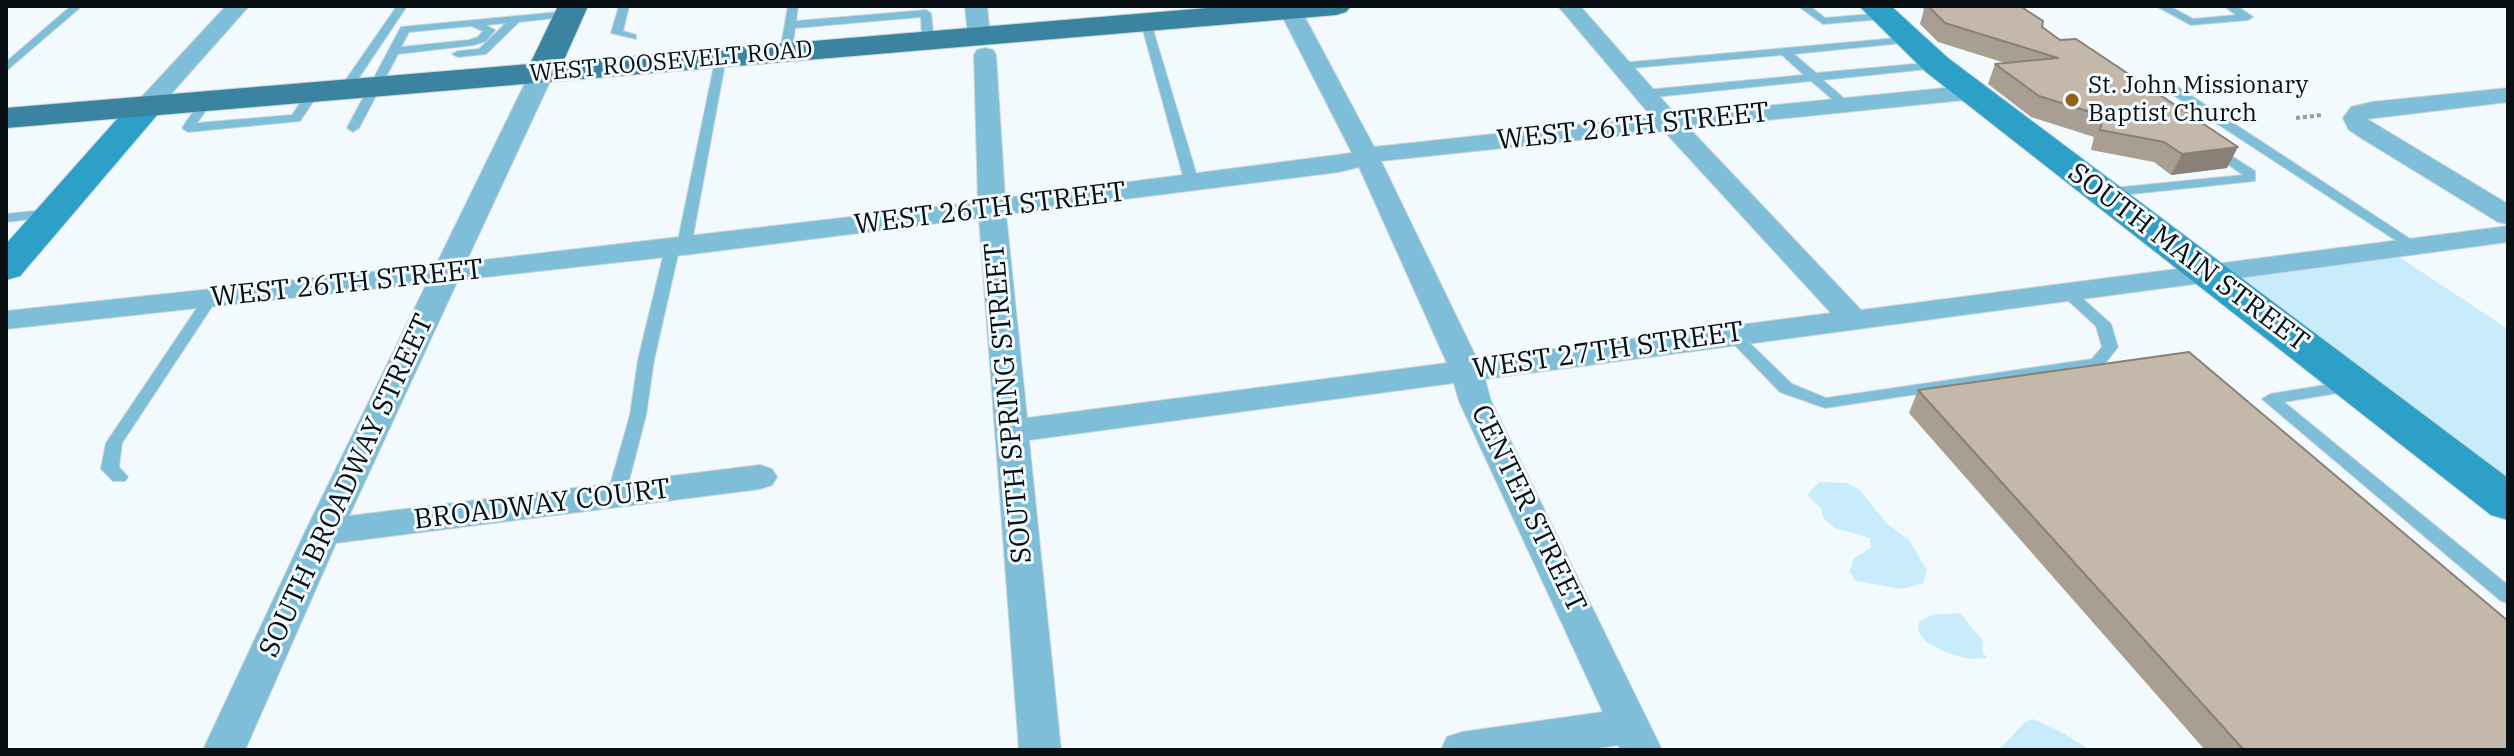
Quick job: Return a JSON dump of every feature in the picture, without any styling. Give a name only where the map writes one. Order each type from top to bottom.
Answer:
[{"type":"main road","name":"WEST ROOSEVELT ROAD","points":[[6,118],[206,102],[363,77],[542,73],[720,58],[788,38],[927,20],[980,32],[1146,23],[1336,6]]},
{"type":"main road","name":"SOUTH BROADWAY STREET","points":[[542,73],[571,10]]},
{"type":"street","points":[[6,268],[238,6]]},
{"type":"street","points":[[1569,6],[1671,124],[1853,319]]},
{"type":"street","name":"CENTER STREET","points":[[1281,9],[1392,206],[1466,370],[1475,401],[1636,738]]},
{"type":"street","name":"SOUTH SPRING STREET","points":[[980,32],[992,209],[1040,750]]},
{"type":"street","name":"SOUTH MAIN STREET","points":[[1901,32],[2206,273],[2508,503]]},
{"type":"street","name":"SOUTH BROADWAY STREET","points":[[224,750],[323,532],[542,73]]},
{"type":"street","name":"WEST 26TH STREET","points":[[6,320],[678,248],[1339,164],[1365,155],[1974,92]]},
{"type":"street","points":[[2508,95],[2372,109],[2360,112],[2355,118],[2358,125],[2370,133],[2508,216]]},
{"type":"street","name":"WEST 27TH STREET","points":[[1011,431],[2508,234]]},
{"type":"street","name":"BROADWAY COURT","points":[[323,532],[760,477]]},
{"type":"street","points":[[1462,750],[1636,738]]},
{"type":"lane","points":[[6,68],[77,6]]},
{"type":"lane","points":[[353,128],[363,77],[386,30],[402,6]]},
{"type":"lane","points":[[624,6],[617,33],[632,37]]},
{"type":"lane","points":[[788,38],[793,6],[800,6]]},
{"type":"lane","points":[[1803,6],[1823,21],[1901,32]]},
{"type":"lane","points":[[2161,6],[2191,22],[2248,17],[2229,6]]},
{"type":"lane","points":[[386,30],[516,19],[571,10]]},
{"type":"lane","points":[[363,77],[482,52],[516,19]]},
{"type":"lane","points":[[1146,23],[1192,183]]},
{"type":"lane","points":[[363,77],[482,39],[490,30],[483,25],[426,26]]},
{"type":"lane","points":[[363,77],[405,29]]},
{"type":"lane","points":[[1620,66],[1785,51],[1901,32]]},
{"type":"lane","points":[[1645,94],[1812,77],[1901,32]]},
{"type":"lane","points":[[1785,51],[1844,105]]},
{"type":"lane","points":[[616,496],[638,415],[646,360],[678,248],[720,58]]},
{"type":"lane","points":[[2171,88],[2414,246]]},
{"type":"lane","points":[[2103,193],[2250,178],[2250,174],[2196,137]]},
{"type":"lane","points":[[6,218],[54,213]]},
{"type":"lane","points":[[1733,335],[1786,388],[1825,403],[2097,363],[2110,347],[2103,324],[2066,291]]},
{"type":"lane","points":[[119,477],[110,469],[114,443],[210,299]]},
{"type":"lane","points":[[2354,385],[2270,399],[2508,596]]},
{"type":"path","points":[[2296,118],[2322,115]]},
{"type":"shaded area","points":[[2387,249],[2508,329],[2508,503],[2206,273]]},
{"type":"shaded area","points":[[1819,482],[1847,483],[1860,490],[1887,524],[1909,540],[1927,570],[1923,583],[1902,589],[1856,581],[1849,571],[1854,558],[1871,548],[1870,538],[1835,528],[1824,519],[1821,508],[1807,495]]},
{"type":"shaded area","points":[[1960,613],[1983,641],[1982,651],[1987,658],[1968,659],[1945,652],[1925,641],[1918,631],[1919,622],[1932,615]]},
{"type":"shaded area","points":[[2033,719],[2090,750],[1999,750],[2024,723]]},
{"type":"building","points":[[1928,6],[2020,6],[2043,21],[2042,27],[2060,40],[2076,39],[2238,147],[2182,154],[2164,142],[2100,130],[2103,116],[2039,96],[1995,64],[2058,58],[1945,23]]},
{"type":"building","points":[[2189,352],[2508,621],[2508,750],[2244,750],[1918,390]]},
{"type":"place","name":"St. John Missionary Baptist Church","points":[[2072,100]]}]
